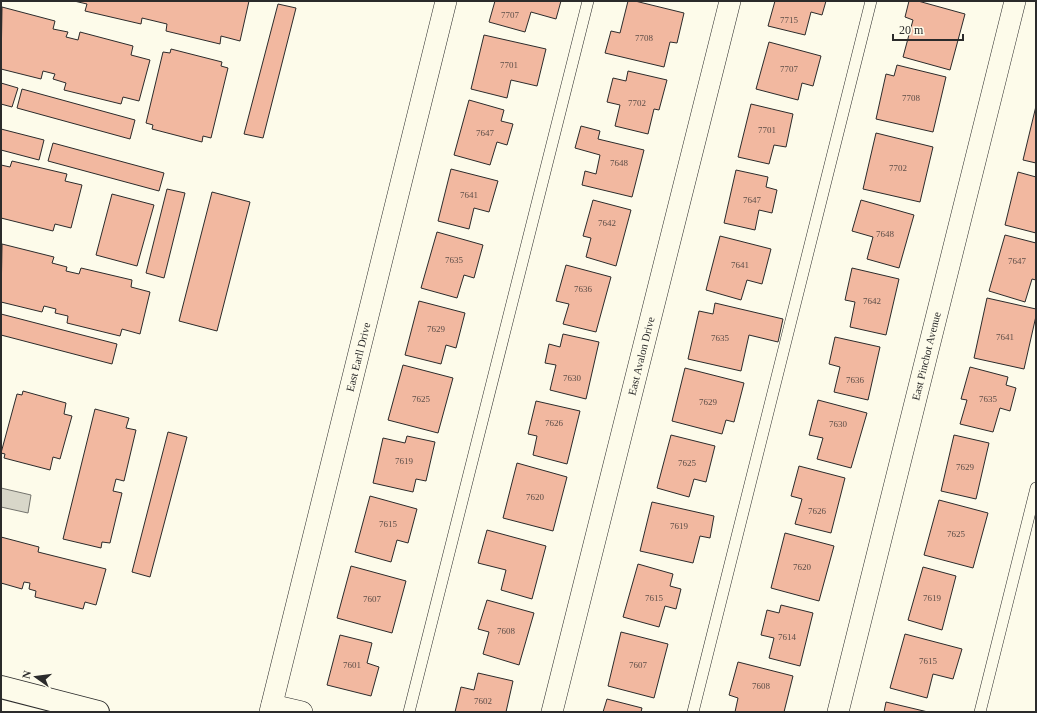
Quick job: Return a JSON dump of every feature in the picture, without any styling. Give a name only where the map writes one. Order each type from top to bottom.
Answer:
[{"type":"street","name":"East Earll Drive","points":[[271,708],[446,1]]},
{"type":"street","name":"East Avalon Drive","points":[[552,712],[730,1]]},
{"type":"street","name":"East Pinchot Avenue","points":[[838,712],[1015,1]]},
{"type":"street","points":[[1,688],[98,712]]},
{"type":"street","points":[[271,708],[302,712]]},
{"type":"lane","points":[[409,712],[588,1]]},
{"type":"lane","points":[[694,712],[871,1]]},
{"type":"lane","points":[[980,712],[1036,488]]},
{"type":"shaded area","points":[[1,488],[31,495],[28,513],[1,507]]},
{"type":"building","points":[[74,1],[249,1],[240,41],[221,36],[220,44],[166,31],[167,24],[142,18],[141,24],[85,11],[87,4]]},
{"type":"building","points":[[495,1],[561,1],[556,19],[531,12],[525,32],[489,22]]},
{"type":"building","points":[[628,1],[635,1],[684,13],[677,43],[670,42],[664,67],[605,53],[611,31],[620,33]]},
{"type":"building","points":[[775,1],[826,1],[822,15],[811,12],[805,35],[768,26]]},
{"type":"building","points":[[909,1],[918,1],[965,14],[950,70],[903,57],[913,20],[905,17]]},
{"type":"building","points":[[278,4],[296,8],[263,138],[244,134]]},
{"type":"building","points":[[2,7],[55,21],[53,29],[68,32],[66,37],[78,40],[80,32],[133,46],[131,55],[150,60],[139,101],[123,97],[121,104],[64,90],[66,83],[53,79],[55,74],[43,71],[41,79],[1,69]]},
{"type":"building","points":[[484,35],[546,49],[537,86],[511,80],[507,98],[471,89]]},
{"type":"building","points":[[769,42],[821,56],[813,86],[802,83],[798,100],[756,89]]},
{"type":"building","points":[[171,49],[222,62],[221,66],[228,68],[211,138],[203,136],[202,142],[152,129],[153,125],[146,123],[163,52],[170,53]]},
{"type":"building","points":[[897,65],[946,77],[933,132],[876,119],[886,74],[894,76]]},
{"type":"building","points":[[628,71],[667,80],[659,110],[654,109],[648,134],[615,126],[620,105],[607,102],[613,78],[626,81]]},
{"type":"building","points":[[1,83],[18,88],[12,107],[1,104]]},
{"type":"building","points":[[22,89],[135,120],[130,139],[17,108]]},
{"type":"building","points":[[469,100],[504,110],[501,121],[513,124],[507,145],[497,142],[490,165],[454,155]]},
{"type":"building","points":[[751,104],[793,114],[786,147],[774,145],[769,164],[738,157]]},
{"type":"building","points":[[1036,106],[1036,163],[1023,160]]},
{"type":"building","points":[[581,126],[600,131],[598,139],[644,150],[632,197],[582,185],[585,171],[596,174],[600,155],[575,148]]},
{"type":"building","points":[[1,129],[44,140],[39,160],[1,150]]},
{"type":"building","points":[[876,133],[933,147],[920,202],[863,189]]},
{"type":"building","points":[[53,143],[164,173],[159,191],[48,161]]},
{"type":"building","points":[[12,161],[67,174],[65,181],[82,185],[71,228],[55,224],[53,231],[1,218],[1,165],[10,167]]},
{"type":"building","points":[[451,169],[498,181],[489,212],[474,208],[469,229],[438,221]]},
{"type":"building","points":[[736,170],[768,177],[766,187],[777,190],[772,213],[759,210],[755,230],[724,223]]},
{"type":"building","points":[[1018,172],[1036,177],[1036,233],[1005,225]]},
{"type":"building","points":[[167,189],[185,193],[164,278],[146,273]]},
{"type":"building","points":[[212,192],[250,202],[217,331],[179,321]]},
{"type":"building","points":[[112,194],[154,205],[137,266],[96,255]]},
{"type":"building","points":[[593,200],[631,210],[616,266],[586,257],[591,238],[583,236]]},
{"type":"building","points":[[861,200],[914,215],[899,268],[867,259],[873,237],[852,231]]},
{"type":"building","points":[[437,232],[483,245],[474,278],[464,275],[457,298],[421,288]]},
{"type":"building","points":[[1005,235],[1036,243],[1036,280],[1032,279],[1025,302],[989,291]]},
{"type":"building","points":[[720,236],[771,249],[762,284],[747,280],[741,300],[706,290]]},
{"type":"building","points":[[2,244],[54,257],[52,263],[67,267],[66,271],[79,274],[81,268],[132,280],[131,287],[150,292],[140,334],[122,329],[120,336],[67,323],[68,316],[55,313],[56,309],[44,306],[42,312],[1,302]]},
{"type":"building","points":[[566,265],[611,277],[596,332],[563,324],[569,304],[556,301]]},
{"type":"building","points":[[852,268],[899,279],[886,335],[850,327],[855,302],[845,300]]},
{"type":"building","points":[[987,298],[1036,309],[1036,316],[1024,369],[974,358]]},
{"type":"building","points":[[419,301],[465,313],[456,348],[446,345],[441,364],[405,355]]},
{"type":"building","points":[[715,303],[783,319],[778,342],[749,335],[741,371],[688,359],[699,311],[713,314]]},
{"type":"building","points":[[1,314],[117,344],[112,364],[1,335]]},
{"type":"building","points":[[563,334],[599,342],[586,399],[550,390],[556,365],[545,363],[549,344],[560,347]]},
{"type":"building","points":[[835,337],[880,347],[868,400],[834,392],[840,367],[829,364]]},
{"type":"building","points":[[403,365],[453,378],[438,433],[388,420]]},
{"type":"building","points":[[970,367],[1008,377],[1006,385],[1016,388],[1010,411],[1000,408],[993,432],[960,424],[967,400],[961,399]]},
{"type":"building","points":[[685,368],[744,383],[734,422],[726,420],[722,434],[672,421]]},
{"type":"building","points":[[23,391],[66,403],[64,414],[72,416],[60,459],[53,457],[50,470],[4,458],[5,454],[1,453],[17,394],[22,395]]},
{"type":"building","points":[[818,400],[867,413],[851,468],[817,459],[823,438],[809,435]]},
{"type":"building","points":[[536,401],[580,411],[567,464],[533,455],[537,436],[528,434]]},
{"type":"building","points":[[95,409],[129,418],[126,428],[136,430],[124,481],[116,479],[113,491],[122,493],[110,543],[102,542],[101,548],[63,539]]},
{"type":"building","points":[[168,432],[187,437],[150,577],[132,572]]},
{"type":"building","points":[[671,435],[715,446],[706,482],[694,479],[689,497],[657,488]]},
{"type":"building","points":[[954,435],[989,443],[976,499],[941,491]]},
{"type":"building","points":[[407,436],[435,442],[426,481],[416,479],[413,492],[373,483],[383,438],[405,443]]},
{"type":"building","points":[[517,463],[567,477],[553,531],[503,518]]},
{"type":"building","points":[[799,466],[845,478],[831,533],[795,524],[802,499],[791,496]]},
{"type":"building","points":[[370,496],[417,509],[408,543],[397,540],[391,562],[355,552]]},
{"type":"building","points":[[939,500],[988,513],[973,568],[924,555]]},
{"type":"building","points":[[652,502],[714,516],[710,538],[700,536],[693,563],[640,551]]},
{"type":"building","points":[[487,530],[546,546],[532,599],[501,590],[506,570],[478,563]]},
{"type":"building","points":[[785,533],[834,546],[819,601],[771,588]]},
{"type":"building","points":[[1,537],[39,547],[38,552],[106,569],[96,605],[85,602],[83,609],[35,597],[36,591],[29,589],[30,583],[24,582],[22,589],[1,583]]},
{"type":"building","points":[[638,564],[673,574],[670,586],[681,589],[676,609],[665,606],[659,627],[623,617]]},
{"type":"building","points":[[351,566],[406,581],[392,633],[337,618]]},
{"type":"building","points":[[923,567],[956,576],[942,630],[908,620]]},
{"type":"building","points":[[487,600],[534,613],[519,665],[483,654],[489,632],[478,629]]},
{"type":"building","points":[[781,605],[813,613],[800,666],[769,658],[774,638],[761,635],[767,610],[779,613]]},
{"type":"building","points":[[621,632],[668,644],[654,698],[608,686]]},
{"type":"building","points":[[905,634],[962,649],[953,679],[933,674],[927,698],[890,688]]},
{"type":"building","points":[[340,635],[372,643],[367,663],[379,667],[371,696],[327,685]]},
{"type":"building","points":[[738,662],[793,676],[784,712],[735,712],[738,698],[729,695]]},
{"type":"building","points":[[478,673],[513,681],[506,712],[455,712],[461,687],[474,690]]},
{"type":"building","points":[[607,699],[642,708],[641,712],[603,712]]},
{"type":"building","points":[[886,702],[928,712],[884,712]]}]
